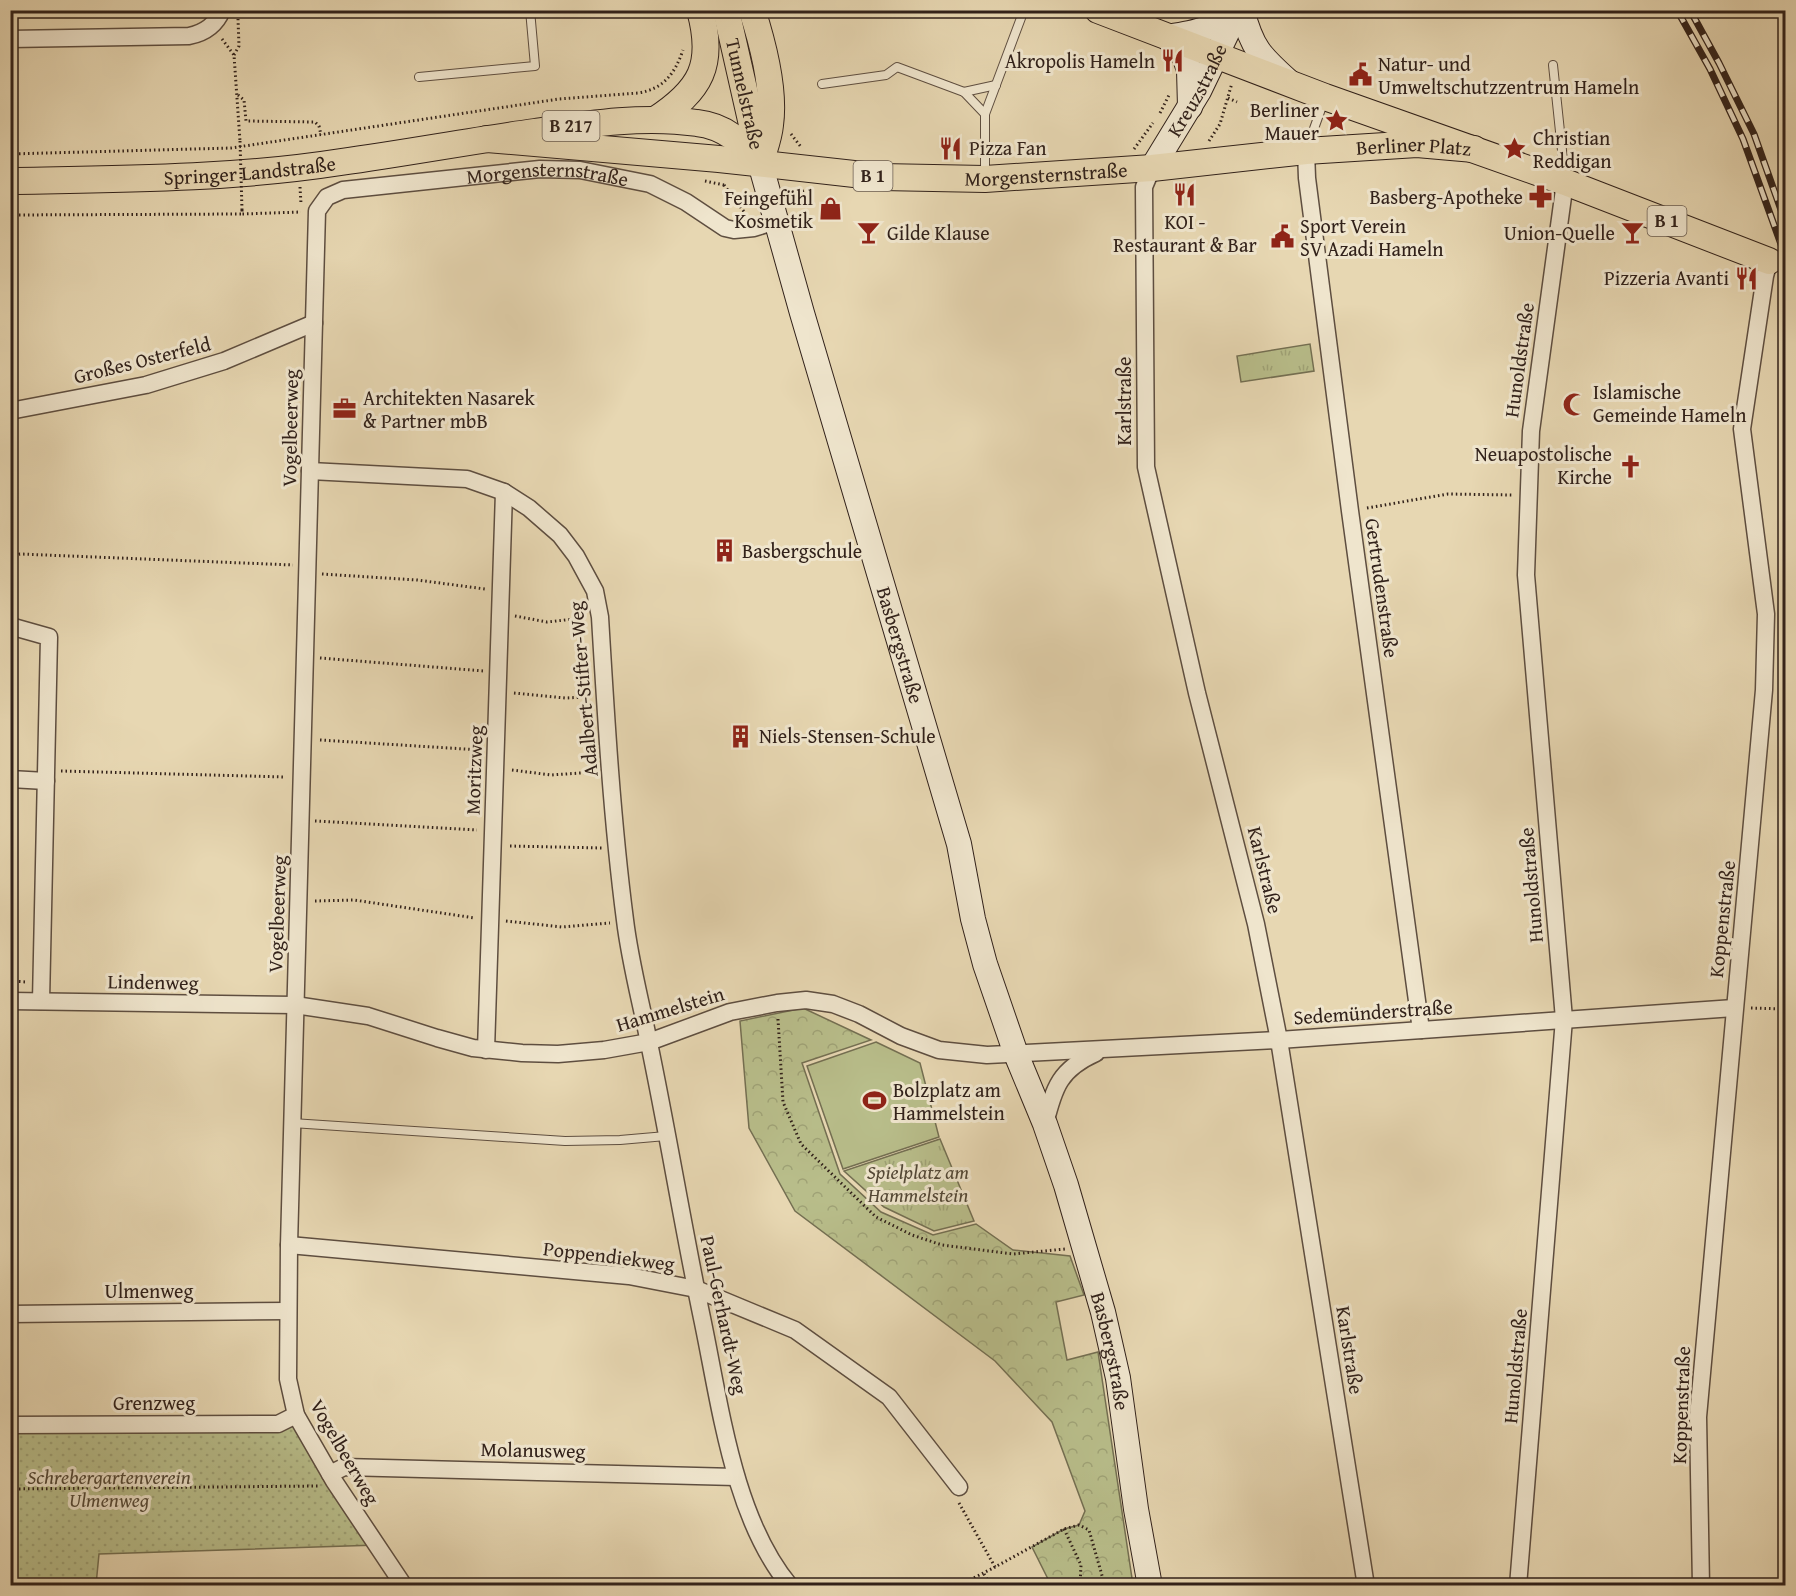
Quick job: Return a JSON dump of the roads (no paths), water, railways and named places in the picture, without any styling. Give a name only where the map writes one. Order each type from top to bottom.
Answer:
[{"type":"main road","points":[[655,120],[688,95],[700,76],[706,50],[705,28],[700,10]]},
{"type":"main road","name":"Tunnelstraße","points":[[726,10],[760,163]]},
{"type":"main road","name":"Tunnelstraße","points":[[752,10],[759,33],[771,100],[770,126],[760,163]]},
{"type":"main road","name":"B 1","points":[[1098,10],[1217,56]]},
{"type":"main road","points":[[1167,37],[1210,28],[1238,10],[1253,45],[1262,58],[1292,85]]},
{"type":"main road","name":"Kreuzstraße","points":[[1152,168],[1190,109],[1238,10]]},
{"type":"main road","points":[[1167,37],[1183,53],[1189,70],[1190,109]]},
{"type":"main road","name":"Berliner Platz","points":[[1217,56],[1325,97],[1474,149]]},
{"type":"main road","name":"Springer Landstraße","points":[[10,181],[182,178],[266,172],[591,123],[655,120]]},
{"type":"main road","name":"B 217","points":[[655,120],[698,123],[716,127],[741,141],[760,163]]},
{"type":"main road","name":"Springer Landstraße","points":[[487,139],[760,163]]},
{"type":"main road","name":"Berliner Platz","points":[[1152,168],[1306,151],[1417,144],[1474,149]]},
{"type":"main road","name":"B 1","points":[[1474,149],[1769,261]]},
{"type":"main road","name":"Morgensternstraße","points":[[760,163],[881,177],[986,179],[1152,168]]},
{"type":"main road","name":"Basbergstraße","points":[[760,163],[959,844],[973,920],[985,964],[1016,1054],[1046,1124],[1103,1312],[1118,1378],[1136,1509],[1150,1586]]},
{"type":"street","points":[[10,39],[189,36],[200,34],[230,14]]},
{"type":"street","name":"Gertrudenstraße","points":[[1306,151],[1307,178],[1350,511],[1421,1030]]},
{"type":"street","name":"Karlstraße","points":[[1152,168],[1144,187],[1146,467],[1197,693],[1263,950],[1366,1586]]},
{"type":"street","name":"Morgensternstraße","points":[[310,212],[327,197],[343,190],[540,169],[580,170],[650,184],[686,202],[716,223],[734,230],[754,228],[773,211]]},
{"type":"street","name":"Hunoldstraße","points":[[1518,1586],[1564,1019],[1526,575],[1531,431],[1565,182]]},
{"type":"street","name":"Vogelbeerweg","points":[[310,212],[314,323],[292,1123],[288,1379],[296,1415],[332,1477],[404,1586]]},
{"type":"street","name":"Koppenstraße","points":[[1701,1586],[1698,1417],[1763,704],[1766,614],[1742,429],[1769,261]]},
{"type":"street","name":"Großes Osterfeld","points":[[10,411],[146,385],[224,361],[314,323]]},
{"type":"street","name":"Adalbert-Stifter-Weg","points":[[310,471],[467,479],[504,492],[529,508],[560,535],[576,556],[595,591],[600,617],[616,848],[633,973],[649,1042]]},
{"type":"street","name":"Moritzweg","points":[[486,1050],[504,492]]},
{"type":"street","points":[[10,627],[49,637],[41,1001]]},
{"type":"street","points":[[10,779],[46,776]]},
{"type":"street","name":"Lindenweg","points":[[10,1000],[295,1005]]},
{"type":"street","name":"Hammelstein","points":[[295,1005],[368,1016],[436,1038],[486,1050],[558,1054],[604,1050],[649,1042],[730,1012],[806,1000],[833,1004],[859,1014],[901,1036],[939,1050],[979,1055],[1016,1054]]},
{"type":"street","name":"Sedemünderstraße","points":[[1016,1054],[1279,1040],[1734,1008]]},
{"type":"street","name":"Paul-Gerhardt-Weg","points":[[649,1042],[696,1290],[736,1477],[754,1526],[775,1568],[790,1586]]},
{"type":"street","points":[[1046,1124],[1051,1099],[1063,1075],[1080,1060],[1105,1049]]},
{"type":"street","name":"Poppendiekweg","points":[[289,1245],[629,1276],[696,1290],[795,1330],[889,1398],[959,1487]]},
{"type":"street","name":"Ulmenweg","points":[[10,1314],[288,1311]]},
{"type":"street","name":"Grenzweg","points":[[10,1425],[278,1424],[296,1415]]},
{"type":"street","name":"Molanusweg","points":[[332,1477],[344,1467],[736,1477]]},
{"type":"lane","points":[[419,77],[535,66],[530,10]]},
{"type":"lane","points":[[986,179],[985,114],[1024,10]]},
{"type":"lane","points":[[1553,65],[1565,182]]},
{"type":"lane","points":[[822,84],[886,75],[897,67],[964,92],[985,114]]},
{"type":"lane","points":[[964,92],[996,85]]},
{"type":"lane","points":[[1306,151],[1325,97]]},
{"type":"lane","points":[[292,1123],[565,1141],[666,1136]]},
{"type":"railway","points":[[1677,10],[1710,69],[1743,139],[1786,258]]},
{"type":"railway","points":[[1690,10],[1754,134],[1786,224]]},
{"type":"place","name":"Akropolis Hameln","points":[[1173,61]]},
{"type":"place","name":"Natur- und Umweltschutzzentrum Hameln","points":[[1360,75]]},
{"type":"place","name":"Berliner Mauer","points":[[1337,121]]},
{"type":"place","name":"Pizza Fan","points":[[951,148]]},
{"type":"place","name":"Christian Reddigan","points":[[1515,149]]},
{"type":"place","name":"KOI - Restaurant & Bar","points":[[1185,195]]},
{"type":"place","name":"Basberg-Apotheke","points":[[1541,197]]},
{"type":"place","name":"Feingefühl Kosmetik","points":[[831,209]]},
{"type":"place","name":"Gilde Klause","points":[[869,233]]},
{"type":"place","name":"Union-Quelle","points":[[1633,233]]},
{"type":"place","name":"Sport Verein SV Azadi Hameln","points":[[1282,237]]},
{"type":"place","name":"Pizzeria Avanti","points":[[1747,278]]},
{"type":"place","name":"Islamische Gemeinde Hameln","points":[[1575,404]]},
{"type":"place","name":"Architekten Nasarek & Partner mbB","points":[[345,409]]},
{"type":"place","name":"Neuapostolische Kirche","points":[[1630,466]]},
{"type":"place","name":"Basbergschule","points":[[724,551]]},
{"type":"place","name":"Niels-Stensen-Schule","points":[[741,736]]},
{"type":"place","name":"Bolzplatz am Hammelstein","points":[[875,1101]]},
{"type":"park label","name":"Spielplatz am Hammelstein","points":[[918,1184]]},
{"type":"park label","name":"Schrebergartenverein Ulmenweg","points":[[109,1488]]}]
